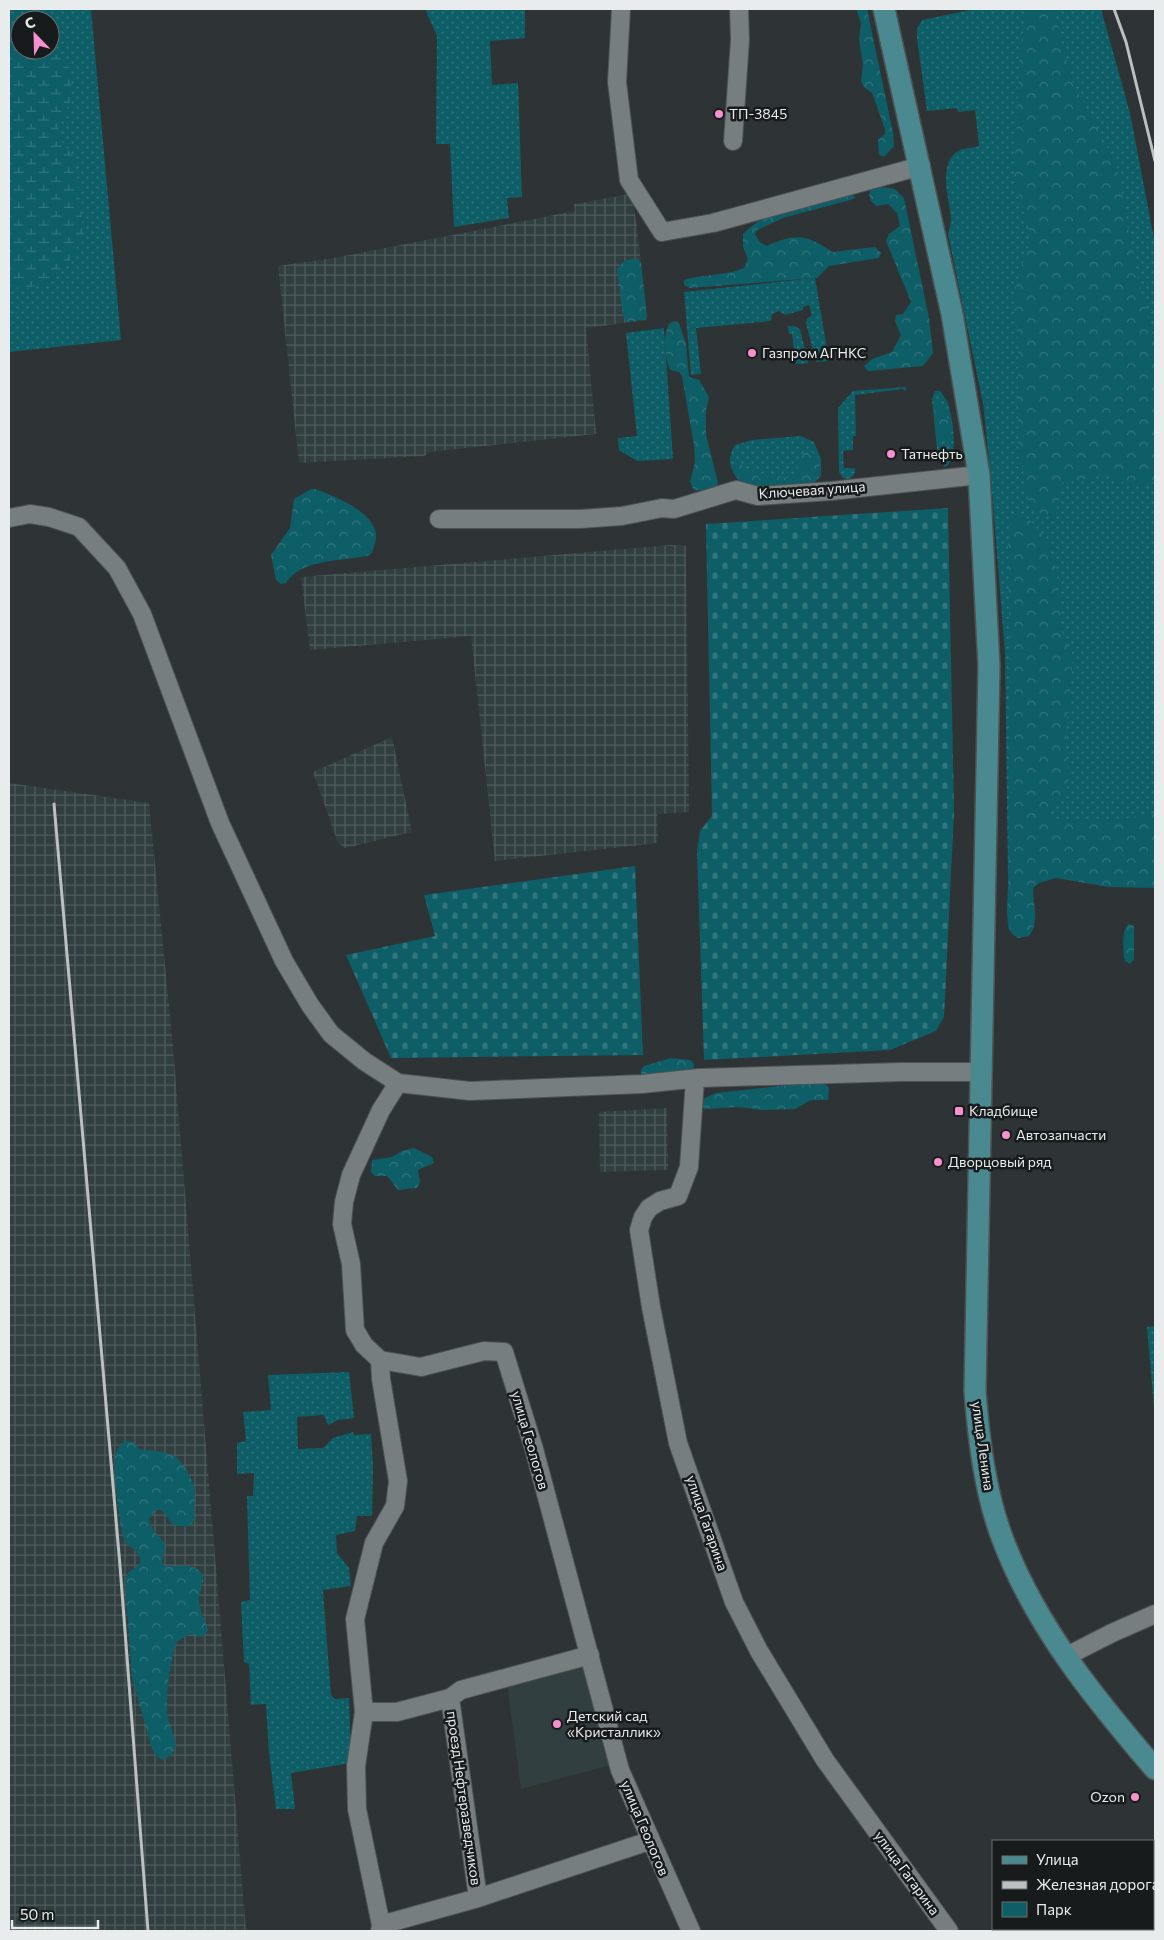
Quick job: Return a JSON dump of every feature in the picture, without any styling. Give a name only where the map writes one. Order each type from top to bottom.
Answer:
[{"type":"main road","name":"улица Ленина","points":[[884,9],[921,166],[952,314],[978,474],[989,666],[975,1392],[982,1456],[990,1499],[1002,1538],[1018,1579],[1065,1657],[1092,1694],[1155,1769]]},
{"type":"street","points":[[621,9],[616,82],[629,180],[662,232],[713,223],[921,166]]},
{"type":"street","points":[[733,141],[740,40],[739,9]]},
{"type":"street","name":"Ключевая улица","points":[[439,519],[588,519],[622,516],[662,508],[674,509],[736,490],[758,496],[831,491],[978,474]]},
{"type":"street","points":[[9,518],[30,514],[49,517],[79,527],[117,568],[142,614],[220,823],[284,961],[310,1005],[331,1034],[364,1061],[398,1083],[470,1091],[642,1084],[695,1079],[900,1072],[982,1072]]},
{"type":"street","name":"улица Гагарина","points":[[695,1079],[689,1167],[678,1196],[660,1201],[650,1208],[643,1217],[639,1230],[678,1443],[734,1602],[759,1651],[825,1760],[949,1931]]},
{"type":"street","points":[[380,1360],[364,1345],[356,1330],[351,1264],[342,1224],[351,1175],[382,1110],[398,1083]]},
{"type":"street","name":"улица Геологов","points":[[380,1360],[421,1367],[484,1351],[504,1352],[534,1449],[620,1770],[689,1931]]},
{"type":"street","name":"проезд Нефтеразведчиков","points":[[380,1360],[381,1379],[398,1481],[395,1506],[374,1542],[355,1618],[364,1712],[356,1766],[357,1809],[381,1928],[649,1841]]},
{"type":"street","points":[[1065,1657],[1155,1614]]},
{"type":"street","points":[[364,1712],[397,1712],[450,1698],[462,1690],[590,1655]]},
{"type":"street","name":"проезд Нефтеразведчиков","points":[[450,1698],[478,1898]]},
{"type":"shaded area","points":[[631,194],[637,226],[647,320],[586,328],[596,434],[430,452],[424,456],[299,463],[278,266],[334,258],[575,211],[574,204]]},
{"type":"shaded area","points":[[671,545],[686,546],[689,812],[657,814],[658,843],[495,861],[471,636],[310,650],[301,577]]},
{"type":"shaded area","points":[[392,737],[412,832],[345,848],[338,843],[313,772]]},
{"type":"shaded area","points":[[9,783],[149,803],[172,1036],[246,1931],[9,1931]]},
{"type":"shaded area","points":[[667,1108],[668,1170],[600,1172],[599,1112]]},
{"type":"shaded area","name":"Детский сад «Кристаллик»","points":[[584,1660],[611,1765],[521,1789],[507,1683]]},
{"type":"green space","points":[[9,9],[91,9],[121,340],[9,352]]},
{"type":"green space","points":[[425,9],[525,9],[525,38],[490,41],[492,85],[518,83],[522,197],[507,198],[509,218],[454,227],[450,144],[436,144],[437,36]]},
{"type":"green space","points":[[856,9],[867,9],[893,133],[894,146],[884,157],[879,155],[878,140],[885,134],[885,129],[872,93],[864,87],[861,81],[863,65],[859,39],[861,23]]},
{"type":"green space","points":[[975,9],[1101,9],[1130,113],[1155,244],[1155,877],[1008,877],[1005,653],[991,479],[983,403],[948,234],[951,219],[946,182],[948,163],[960,150],[979,146],[975,110],[958,112],[957,108],[927,111],[917,38],[917,29],[922,20]]},
{"type":"green space","points":[[1027,9],[1053,9],[1072,81],[1117,166],[1135,267],[1155,343],[1155,482],[1135,487],[1106,475],[1062,483],[1055,520],[1030,509],[1018,444],[1018,344],[1014,291],[1031,237],[1014,180],[1020,48]]},
{"type":"green space","points":[[9,37],[10,60],[60,60],[60,58],[66,64],[72,75],[71,100],[59,124],[58,137],[74,157],[84,234],[66,268],[47,282],[24,289],[9,286]]},
{"type":"green space","points":[[882,187],[895,189],[904,198],[929,318],[933,353],[923,366],[868,371],[864,366],[872,359],[892,352],[901,335],[895,321],[896,315],[903,314],[911,302],[886,241],[889,234],[900,226],[897,213],[888,204],[876,206],[871,201],[871,190]]},
{"type":"green space","points":[[852,192],[855,198],[783,218],[757,230],[755,234],[760,242],[767,246],[785,239],[801,237],[815,242],[832,252],[875,247],[881,253],[879,258],[829,266],[817,278],[690,288],[684,285],[684,280],[737,271],[744,268],[748,259],[743,247],[743,234],[767,217],[794,206]]},
{"type":"green space","points":[[637,258],[641,263],[647,317],[644,320],[627,322],[623,316],[617,269],[624,261]]},
{"type":"green space","points":[[815,278],[829,361],[816,362],[806,323],[807,319],[812,315],[809,305],[803,307],[803,310],[785,315],[779,311],[772,314],[771,321],[696,328],[701,374],[691,375],[684,292]]},
{"type":"green space","points":[[675,321],[679,323],[686,344],[689,377],[699,380],[709,397],[706,411],[706,435],[718,483],[716,488],[707,491],[694,490],[690,482],[695,462],[694,445],[682,376],[679,372],[670,370],[665,346],[667,328],[670,323]]},
{"type":"green space","points":[[788,326],[800,329],[808,363],[796,364],[792,334],[789,334]]},
{"type":"green space","points":[[664,328],[673,459],[637,461],[619,450],[618,438],[637,436],[626,333]]},
{"type":"green space","points":[[906,387],[906,391],[902,389],[855,395],[856,436],[853,436],[853,450],[843,451],[844,468],[855,468],[855,473],[850,479],[843,478],[839,472],[838,408],[853,391]]},
{"type":"green space","points":[[935,391],[940,391],[947,402],[953,428],[952,456],[945,467],[938,459],[932,399]]},
{"type":"green space","points":[[934,403],[943,407],[947,416],[950,437],[944,443],[939,442],[936,437]]},
{"type":"green space","points":[[801,436],[814,442],[821,459],[821,476],[810,487],[745,486],[733,472],[730,456],[735,445],[752,440]]},
{"type":"green space","points":[[807,451],[816,454],[820,461],[819,475],[811,485],[768,489],[748,484],[733,471],[734,466],[739,465],[749,468],[760,479],[775,475],[787,478],[796,473],[799,458]]},
{"type":"green space","points":[[311,489],[349,504],[371,522],[376,533],[372,553],[367,556],[311,565],[301,569],[286,583],[281,584],[276,580],[271,555],[290,528],[294,499]]},
{"type":"green space","points":[[948,508],[954,813],[944,1017],[936,1031],[890,1050],[704,1060],[697,851],[700,831],[712,816],[706,524]]},
{"type":"green space","points":[[1014,514],[1024,516],[1032,522],[1050,549],[1058,581],[1061,617],[1059,627],[1071,647],[1073,659],[1065,747],[1069,776],[1066,794],[1050,813],[1051,817],[1058,821],[1112,821],[1155,813],[1155,888],[1109,887],[1056,878],[1039,883],[1033,888],[1035,919],[1032,931],[1029,936],[1018,938],[1010,930],[1007,911],[1012,784],[1008,547],[1011,518]]},
{"type":"green space","points":[[635,866],[643,1055],[391,1058],[346,955],[435,936],[424,895]]},
{"type":"green space","points":[[1129,924],[1134,926],[1134,959],[1130,964],[1125,961],[1123,947],[1126,927]]},
{"type":"green space","points":[[671,1058],[690,1060],[694,1064],[694,1072],[641,1075],[641,1070],[644,1066]]},
{"type":"green space","points":[[818,1082],[824,1083],[829,1088],[828,1100],[811,1100],[795,1109],[764,1110],[739,1107],[704,1109],[702,1103],[705,1098],[716,1093]]},
{"type":"green space","points":[[414,1148],[432,1157],[434,1163],[418,1170],[420,1182],[417,1188],[398,1190],[387,1176],[375,1176],[371,1172],[372,1160],[392,1157],[402,1151]]},
{"type":"green space","points":[[1155,1326],[1155,1420],[1147,1327]]},
{"type":"green space","points":[[349,1372],[354,1418],[338,1420],[328,1425],[324,1415],[297,1417],[298,1449],[323,1448],[333,1438],[353,1432],[354,1435],[371,1434],[373,1466],[372,1516],[357,1516],[355,1531],[336,1535],[337,1553],[349,1568],[351,1586],[323,1590],[331,1695],[335,1699],[349,1698],[351,1763],[291,1773],[295,1809],[276,1809],[269,1753],[266,1704],[251,1705],[249,1664],[244,1662],[241,1602],[250,1600],[247,1496],[253,1496],[254,1473],[237,1474],[237,1443],[246,1441],[243,1412],[271,1410],[268,1375]]},
{"type":"green space","points":[[124,1441],[134,1442],[139,1449],[175,1456],[186,1468],[195,1488],[194,1521],[188,1527],[173,1525],[162,1510],[156,1510],[149,1519],[154,1530],[166,1546],[162,1561],[165,1566],[189,1566],[202,1573],[203,1581],[199,1604],[208,1630],[205,1635],[199,1637],[191,1634],[182,1638],[175,1647],[169,1679],[167,1711],[176,1747],[170,1756],[162,1760],[156,1756],[152,1749],[132,1677],[125,1581],[129,1572],[140,1564],[140,1559],[124,1539],[122,1533],[115,1482],[115,1454]]},
{"type":"railway","points":[[1114,9],[1126,42],[1155,161]]},
{"type":"railway","points":[[54,804],[120,1566],[148,1931]]},
{"type":"place","name":"ТП-3845","points":[[719,114]]},
{"type":"place","name":"Газпром АГНКС","points":[[752,353]]},
{"type":"place","name":"Татнефть","points":[[891,454]]},
{"type":"place","name":"Кладбище","points":[[959,1111]]},
{"type":"place","name":"Автозапчасти","points":[[1006,1135]]},
{"type":"place","name":"Дворцовый ряд","points":[[938,1162]]},
{"type":"place","name":"Детский сад «Кристаллик»","points":[[557,1724]]},
{"type":"place","name":"Ozon","points":[[1135,1797]]}]
